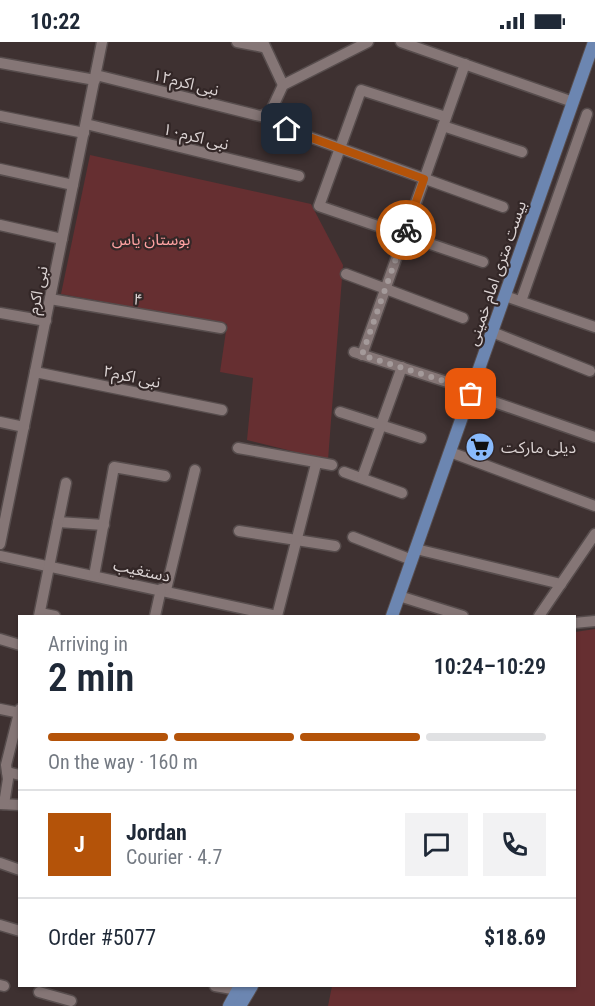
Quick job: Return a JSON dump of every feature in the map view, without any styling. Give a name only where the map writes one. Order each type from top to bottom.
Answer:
[{"type":"main road","name":"بیست متری امام خمینی","points":[[391,614],[414,555],[594,42]]},
{"type":"main road","points":[[240,1006],[251,987]]},
{"type":"main road","points":[[229,1006],[239,988]]},
{"type":"street","name":"نبی اکرم","points":[[0,544],[102,42]]},
{"type":"street","points":[[237,42],[263,44],[283,86],[368,42]]},
{"type":"street","points":[[401,42],[572,105],[591,115],[521,301]]},
{"type":"street","name":"نبی اکرم۱۲","points":[[0,63],[95,77],[260,116],[270,113],[283,86]]},
{"type":"street","points":[[465,64],[385,290],[358,353],[595,437]]},
{"type":"street","points":[[483,262],[319,206],[361,90],[522,152]]},
{"type":"street","name":"نبی اکرم۱۰","points":[[0,116],[85,129],[299,176]]},
{"type":"street","points":[[287,129],[503,207]]},
{"type":"street","points":[[0,169],[73,185]]},
{"type":"street","points":[[0,225],[62,239]]},
{"type":"street","points":[[346,274],[463,318]]},
{"type":"street","points":[[505,296],[595,327]]},
{"type":"street","name":"۴","points":[[50,299],[221,328]]},
{"type":"street","points":[[0,313],[46,321]]},
{"type":"street","points":[[492,332],[590,371]]},
{"type":"street","points":[[362,478],[402,367]]},
{"type":"street","name":"نبی اکرم۲","points":[[35,372],[222,410]]},
{"type":"street","points":[[340,412],[421,438]]},
{"type":"street","points":[[0,422],[24,427]]},
{"type":"street","points":[[238,448],[316,464],[332,465]]},
{"type":"street","points":[[450,452],[595,506]]},
{"type":"street","points":[[277,615],[316,464]]},
{"type":"street","points":[[94,576],[114,467],[165,476]]},
{"type":"street","points":[[155,615],[195,470]]},
{"type":"street","points":[[344,472],[402,493]]},
{"type":"street","points":[[39,615],[66,483]]},
{"type":"street","points":[[58,522],[104,525]]},
{"type":"street","points":[[239,531],[334,546]]},
{"type":"street","points":[[540,615],[595,534]]},
{"type":"street","points":[[353,537],[414,555],[561,584]]},
{"type":"street","name":"دستغیب","points":[[0,556],[164,590],[232,611],[268,615]]},
{"type":"street","points":[[399,596],[460,615]]},
{"type":"street","points":[[576,623],[595,621]]},
{"type":"street","points":[[0,639],[18,644]]},
{"type":"street","points":[[0,709],[18,712]]},
{"type":"street","points":[[18,717],[2,804],[18,806]]},
{"type":"street","points":[[7,772],[18,775]]},
{"type":"street","points":[[0,863],[18,869]]},
{"type":"street","points":[[0,925],[18,931]]},
{"type":"street","points":[[39,992],[49,1001],[71,1001]]},
{"type":"green space","name":"بوستان یاس","points":[[90,155],[311,204],[343,265],[328,460],[247,440],[253,378],[220,372],[227,324],[61,294]]},
{"type":"green space","points":[[595,629],[595,1006],[328,1006],[332,987],[576,987],[576,632]]},
{"type":"way so far","points":[[406,230],[362,355],[472,390],[471,394]]},
{"type":"place","name":"دیلی مارکت","points":[[480,447]]},
{"type":"route","points":[[287,129],[424,179],[406,230]]}]
